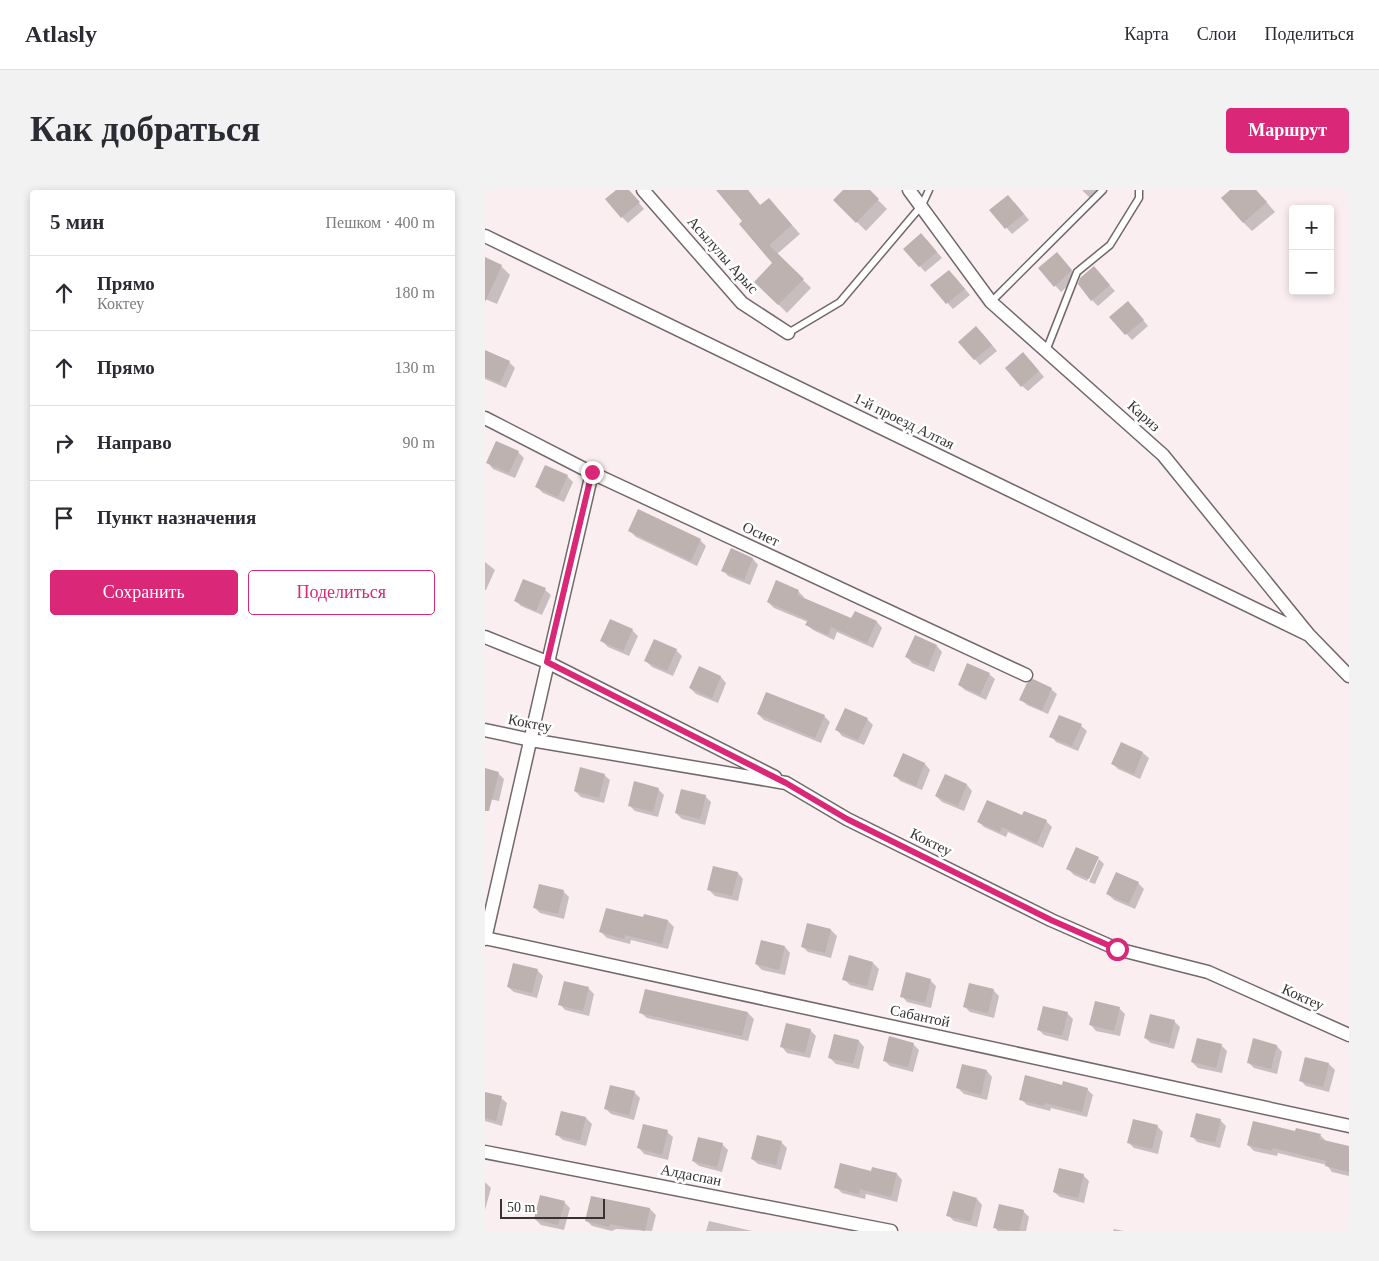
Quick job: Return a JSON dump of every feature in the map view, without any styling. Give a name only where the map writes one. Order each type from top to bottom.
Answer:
[{"type":"street","name":"Асылулы Арыс","points":[[643,190],[742,303],[788,333]]},
{"type":"street","name":"Кариз","points":[[909,190],[922,205],[991,302],[1163,455],[1309,636],[1349,676]]},
{"type":"street","name":"1-й проезд Алтая","points":[[485,236],[1309,636]]},
{"type":"street","name":"Осиет","points":[[485,418],[592,472],[1026,676]]},
{"type":"street","points":[[485,938],[592,472]]},
{"type":"street","points":[[485,637],[547,662],[786,783]]},
{"type":"street","name":"Коктеу","points":[[485,730],[531,740],[786,783],[847,819],[1051,920],[1117,949],[1208,972],[1349,1035]]},
{"type":"street","name":"Сабантой","points":[[485,938],[1349,1126]]},
{"type":"street","name":"Алдаспан","points":[[485,1152],[891,1231]]},
{"type":"lane","points":[[788,333],[840,302],[922,205],[929,190]]},
{"type":"lane","points":[[991,302],[1103,190]]},
{"type":"lane","points":[[1046,351],[1077,272],[1110,245],[1139,198],[1139,190]]},
{"type":"building","points":[[616,190],[629,190],[640,202],[621,218],[605,199]]},
{"type":"building","points":[[716,190],[748,190],[760,205],[769,198],[792,225],[769,245],[804,279],[778,305],[754,282],[772,263],[739,224],[742,221]]},
{"type":"building","points":[[843,190],[870,190],[879,199],[856,223],[833,200]]},
{"type":"building","points":[[1230,190],[1256,190],[1267,202],[1243,223],[1221,198]]},
{"type":"building","points":[[1008,195],[1024,214],[1005,229],[989,210]]},
{"type":"building","points":[[921,233],[937,252],[919,267],[903,249]]},
{"type":"building","points":[[1057,252],[1072,270],[1054,287],[1038,268]]},
{"type":"building","points":[[485,257],[502,265],[485,302]]},
{"type":"building","points":[[1094,266],[1110,285],[1091,301],[1078,284],[1080,278]]},
{"type":"building","points":[[949,270],[965,289],[946,304],[930,285]]},
{"type":"building","points":[[1128,301],[1144,320],[1125,335],[1109,317]]},
{"type":"building","points":[[976,326],[992,345],[974,360],[958,342]]},
{"type":"building","points":[[485,350],[510,361],[500,383],[485,377]]},
{"type":"building","points":[[1023,352],[1039,371],[1021,387],[1005,368]]},
{"type":"building","points":[[496,441],[519,451],[509,473],[486,463]]},
{"type":"building","points":[[545,465],[568,475],[558,497],[535,487]]},
{"type":"building","points":[[638,509],[701,539],[691,561],[628,531]]},
{"type":"building","points":[[731,548],[753,558],[744,580],[721,571]]},
{"type":"building","points":[[523,579],[546,588],[536,611],[514,601]]},
{"type":"building","points":[[776,580],[799,590],[797,595],[851,618],[855,611],[877,621],[867,643],[831,627],[828,635],[805,625],[808,620],[767,602]]},
{"type":"building","points":[[610,619],[633,629],[623,651],[600,641]]},
{"type":"building","points":[[915,635],[937,645],[928,667],[905,657]]},
{"type":"building","points":[[654,639],[677,649],[667,671],[644,661]]},
{"type":"building","points":[[967,663],[990,673],[980,695],[958,685]]},
{"type":"building","points":[[699,666],[721,676],[712,698],[689,688]]},
{"type":"building","points":[[1033,679],[1052,688],[1042,710],[1019,700],[1027,683]]},
{"type":"building","points":[[766,692],[825,715],[815,738],[757,714]]},
{"type":"building","points":[[845,708],[868,718],[858,740],[835,730]]},
{"type":"building","points":[[1059,715],[1082,724],[1072,746],[1049,737]]},
{"type":"building","points":[[1121,742],[1143,752],[1134,774],[1111,764]]},
{"type":"building","points":[[903,753],[925,763],[916,786],[893,776]]},
{"type":"building","points":[[580,767],[605,774],[599,798],[574,791]]},
{"type":"building","points":[[485,768],[499,772],[489,811],[485,811]]},
{"type":"building","points":[[945,774],[967,784],[958,806],[935,796]]},
{"type":"building","points":[[634,781],[659,788],[653,812],[628,806]]},
{"type":"building","points":[[681,789],[706,795],[700,819],[675,813]]},
{"type":"building","points":[[987,800],[1022,815],[1024,811],[1047,820],[1037,843],[1002,827],[1000,832],[977,822]]},
{"type":"building","points":[[1076,847],[1099,857],[1089,879],[1066,869]]},
{"type":"building","points":[[713,866],[738,872],[732,896],[707,890]]},
{"type":"building","points":[[1116,872],[1139,882],[1129,904],[1106,894]]},
{"type":"building","points":[[539,884],[564,890],[558,914],[533,908]]},
{"type":"building","points":[[606,908],[643,917],[644,914],[668,920],[662,944],[625,935],[624,939],[599,932]]},
{"type":"building","points":[[807,923],[831,929],[825,953],[801,947]]},
{"type":"building","points":[[761,940],[785,946],[779,970],[755,964]]},
{"type":"building","points":[[849,955],[873,962],[867,986],[842,980]]},
{"type":"building","points":[[513,963],[538,969],[532,993],[507,987]]},
{"type":"building","points":[[906,972],[931,979],[925,1003],[900,997]]},
{"type":"building","points":[[564,981],[589,987],[583,1011],[558,1005]]},
{"type":"building","points":[[969,983],[994,989],[988,1013],[963,1007]]},
{"type":"building","points":[[645,989],[748,1012],[742,1036],[639,1013]]},
{"type":"building","points":[[1095,1001],[1120,1007],[1114,1031],[1089,1025]]},
{"type":"building","points":[[1043,1006],[1068,1012],[1062,1036],[1037,1030]]},
{"type":"building","points":[[1150,1014],[1175,1020],[1169,1044],[1144,1038]]},
{"type":"building","points":[[786,1023],[811,1029],[805,1053],[780,1047]]},
{"type":"building","points":[[834,1034],[859,1040],[853,1064],[828,1058]]},
{"type":"building","points":[[889,1036],[914,1043],[908,1067],[883,1061]]},
{"type":"building","points":[[1197,1038],[1222,1044],[1216,1068],[1191,1062]]},
{"type":"building","points":[[1253,1038],[1277,1045],[1271,1069],[1247,1063]]},
{"type":"building","points":[[1305,1057],[1329,1063],[1323,1087],[1299,1081]]},
{"type":"building","points":[[962,1064],[987,1070],[981,1095],[956,1088]]},
{"type":"building","points":[[1025,1075],[1062,1085],[1063,1081],[1088,1088],[1082,1112],[1045,1103],[1044,1106],[1019,1100]]},
{"type":"building","points":[[610,1085],[635,1091],[629,1115],[604,1109]]},
{"type":"building","points":[[485,1092],[502,1096],[496,1121],[485,1118]]},
{"type":"building","points":[[561,1111],[586,1117],[580,1141],[555,1135]]},
{"type":"building","points":[[1196,1113],[1221,1119],[1215,1143],[1190,1137]]},
{"type":"building","points":[[1133,1119],[1158,1125],[1152,1149],[1127,1143]]},
{"type":"building","points":[[1253,1121],[1295,1131],[1296,1128],[1321,1134],[1319,1139],[1349,1146],[1349,1172],[1325,1166],[1326,1161],[1273,1148],[1272,1151],[1247,1145]]},
{"type":"building","points":[[643,1124],[668,1130],[662,1155],[637,1148]]},
{"type":"building","points":[[757,1135],[782,1141],[776,1165],[751,1159]]},
{"type":"building","points":[[698,1137],[723,1143],[717,1167],[692,1161]]},
{"type":"building","points":[[840,1163],[871,1171],[872,1167],[897,1173],[891,1197],[860,1189],[859,1194],[834,1188]]},
{"type":"building","points":[[1059,1168],[1084,1174],[1078,1198],[1053,1192]]},
{"type":"building","points":[[953,1191],[977,1198],[971,1222],[946,1216]]},
{"type":"building","points":[[540,1195],[565,1201],[558,1225],[534,1219]]},
{"type":"building","points":[[591,1196],[650,1208],[645,1231],[610,1224],[609,1227],[585,1221]]},
{"type":"building","points":[[999,1204],[1024,1210],[1019,1231],[993,1228]]},
{"type":"route","points":[[592,472],[547,662],[786,783],[847,819],[1051,920],[1117,949]]}]
